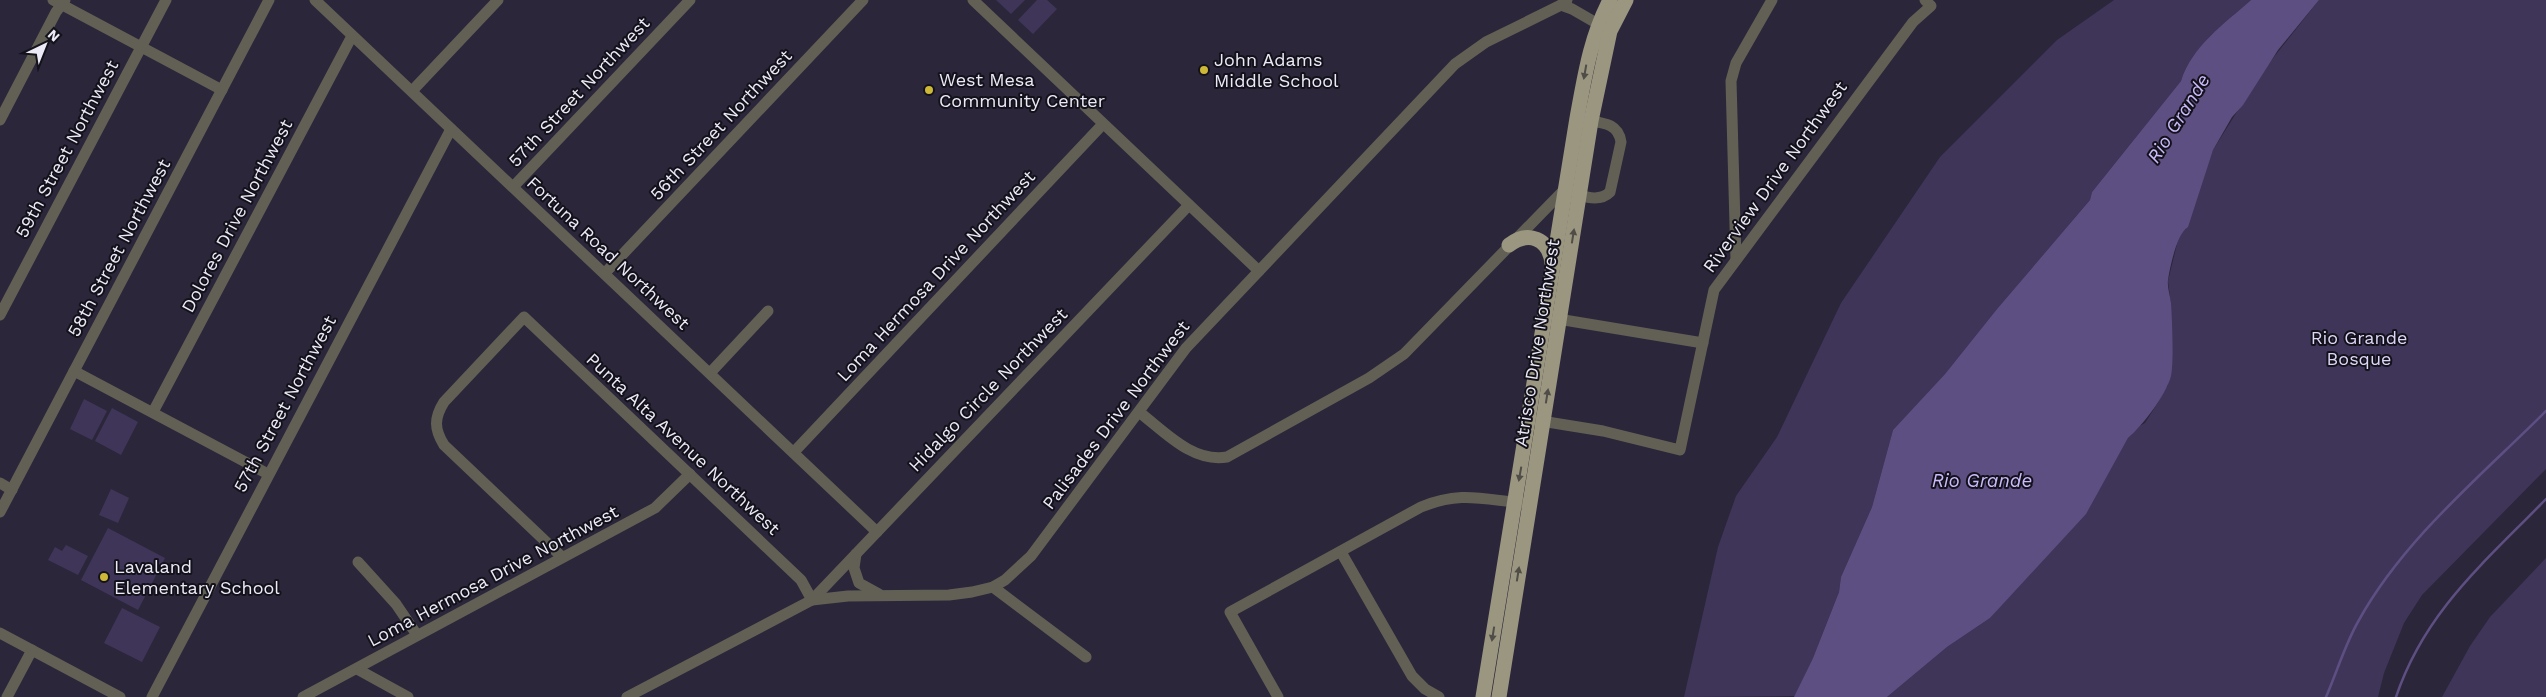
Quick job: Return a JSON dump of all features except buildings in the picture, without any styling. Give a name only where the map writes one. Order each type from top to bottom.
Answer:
[{"type":"main road","name":"Atrisco Drive Northwest","points":[[1604,28],[1610,0]]},
{"type":"main road","name":"Atrisco Drive Northwest","points":[[1483,697],[1522,503],[1536,420],[1560,319],[1579,196],[1590,46],[1626,0]]},
{"type":"main road","name":"Atrisco Drive Northwest","points":[[1536,420],[1545,316],[1552,266],[1565,189],[1584,119]]},
{"type":"main road","points":[[1509,245],[1524,237],[1540,240],[1548,248],[1552,266]]},
{"type":"main road","name":"Atrisco Drive Northwest","points":[[1499,697],[1522,503]]},
{"type":"street","name":"59th Street Northwest","points":[[0,315],[166,0]]},
{"type":"street","name":"58th Street Northwest","points":[[0,512],[269,0]]},
{"type":"street","name":"Fortuna Road Northwest","points":[[316,0],[877,532]]},
{"type":"street","points":[[412,91],[498,0]]},
{"type":"street","name":"57th Street Northwest","points":[[513,187],[690,0]]},
{"type":"street","name":"56th Street Northwest","points":[[605,273],[863,0]]},
{"type":"street","points":[[973,0],[1259,271]]},
{"type":"street","points":[[1736,260],[1731,81],[1736,63],[1772,0]]},
{"type":"street","points":[[0,120],[60,1],[140,47],[222,90]]},
{"type":"street","name":"Palisades Drive Northwest","points":[[628,697],[812,600],[848,596],[955,594],[993,586],[1018,570],[1031,556],[1186,348],[1455,64],[1486,42],[1564,3],[1604,28]]},
{"type":"street","name":"Riverview Drive Northwest","points":[[1536,420],[1603,431],[1680,450],[1714,290],[1928,3]]},
{"type":"street","name":"Dolores Drive Northwest","points":[[153,412],[352,36]]},
{"type":"street","points":[[1139,412],[1194,452],[1214,458],[1233,455],[1369,378],[1399,358],[1428,332],[1509,245],[1565,189],[1579,196],[1599,198],[1610,192],[1621,142],[1614,127],[1584,119]]},
{"type":"street","name":"Loma Hermosa Drive Northwest","points":[[794,452],[1103,124]]},
{"type":"street","name":"57th Street Northwest","points":[[152,697],[451,129]]},
{"type":"street","name":"Hidalgo Circle Northwest","points":[[812,600],[1189,205]]},
{"type":"street","points":[[710,373],[768,311]]},
{"type":"street","points":[[1545,316],[1703,343]]},
{"type":"street","name":"Punta Alta Avenue Northwest","points":[[562,557],[444,445],[435,424],[437,413],[444,402],[524,317],[802,580],[812,600]]},
{"type":"street","points":[[74,371],[268,474]]},
{"type":"street","name":"Loma Hermosa Drive Northwest","points":[[303,697],[655,508],[690,474]]},
{"type":"street","points":[[0,483],[12,490]]},
{"type":"street","points":[[1278,697],[1230,612],[1421,507],[1437,501],[1464,496],[1522,503]]},
{"type":"street","points":[[1341,552],[1412,676],[1426,689],[1439,697]]},
{"type":"street","points":[[856,554],[854,568],[859,583],[882,596]]},
{"type":"street","points":[[358,562],[396,604],[417,635]]},
{"type":"street","points":[[993,586],[1086,657]]},
{"type":"street","points":[[0,634],[120,697]]},
{"type":"street","points":[[7,697],[32,650]]},
{"type":"street","points":[[357,669],[408,697]]},
{"type":"green space","points":[[996,0],[1025,0],[1011,14]]},
{"type":"green space","points":[[1037,0],[1047,0],[1057,9],[1033,34],[1018,20]]},
{"type":"green space","points":[[2114,0],[2251,0],[2201,46],[2186,68],[2181,81],[2092,192],[2090,200],[1997,309],[1945,374],[1893,430],[1872,507],[1841,577],[1839,592],[1813,658],[1795,696],[1684,697],[1718,547],[1736,496],[1777,437],[1841,303],[1940,157],[2057,40]]},
{"type":"green space","name":"Rio Grande Bosque","points":[[2319,0],[2546,0],[2546,469],[2422,595],[2404,623],[2384,673],[2378,697],[1887,697],[1947,647],[1990,618],[2098,491],[2128,438],[2136,428],[2145,423],[2157,404],[2168,385],[2171,305],[2168,281],[2177,244],[2213,150],[2262,72]]},
{"type":"green space","points":[[84,399],[107,411],[92,440],[70,429]]},
{"type":"green space","points":[[112,408],[138,422],[121,455],[95,441]]},
{"type":"green space","points":[[111,489],[129,498],[118,523],[99,515]]},
{"type":"green space","points":[[108,528],[165,558],[138,610],[81,580]]},
{"type":"green space","points":[[66,545],[88,556],[78,575],[48,560],[55,547],[62,551]]},
{"type":"green space","points":[[2546,558],[2546,697],[2442,697],[2470,646],[2490,617]]},
{"type":"green space","points":[[122,608],[160,627],[142,662],[104,643]]},
{"type":"water","name":"Rio Grande","points":[[2251,0],[2319,0],[2278,50],[2243,105],[2232,117],[2213,150],[2188,227],[2184,230],[2177,243],[2169,274],[2172,340],[2171,376],[2164,392],[2153,409],[2128,438],[2086,514],[1990,618],[1947,647],[1887,697],[1794,697],[1813,658],[1839,592],[1841,577],[1872,507],[1893,430],[1945,374],[1997,309],[2090,200],[2092,192],[2181,81],[2186,68],[2201,46]]},
{"type":"waterway","points":[[2326,697],[2354,629],[2377,590],[2398,562],[2470,484],[2546,411]]},
{"type":"waterway","points":[[2396,697],[2408,666],[2440,613],[2479,567],[2546,499]]},
{"type":"place","name":"John Adams Middle School","points":[[1204,70]]},
{"type":"place","name":"West Mesa Community Center","points":[[929,90]]},
{"type":"place","name":"Lavaland Elementary School","points":[[104,577]]}]
